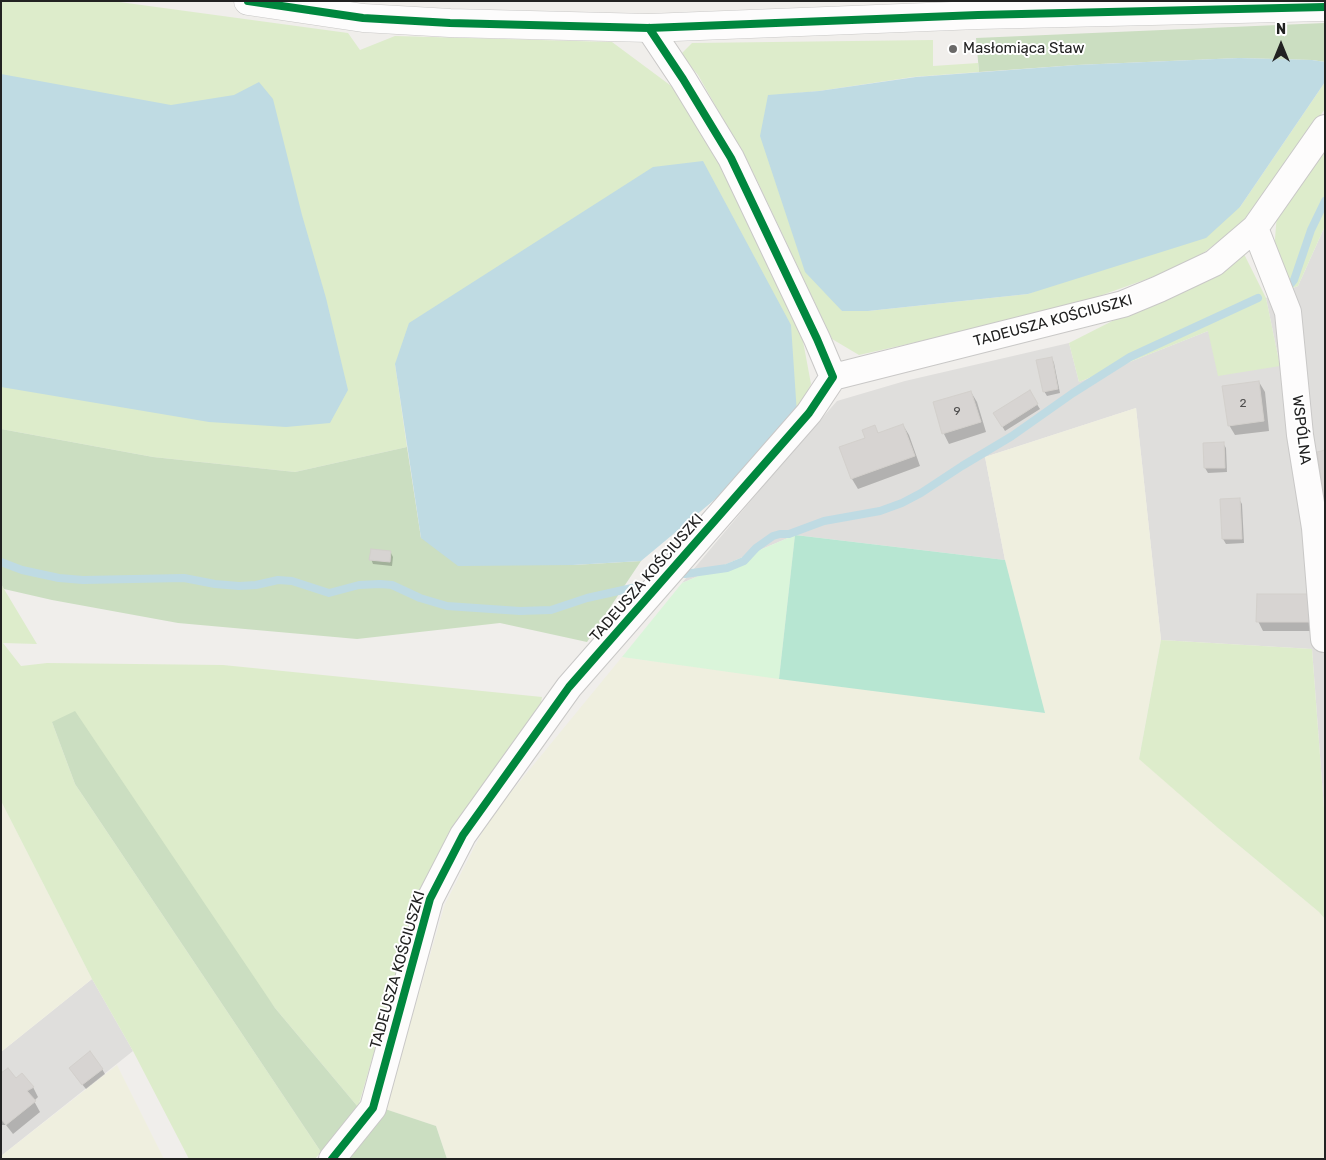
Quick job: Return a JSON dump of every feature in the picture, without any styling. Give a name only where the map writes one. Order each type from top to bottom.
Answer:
[{"type":"street","points":[[248,1],[363,18],[450,23],[649,28],[978,15],[1325,7]]},
{"type":"street","points":[[649,28],[683,79],[731,158],[817,339],[833,378]]},
{"type":"street","name":"TADEUSZA KOŚCIUSZKI","points":[[332,1159],[373,1108],[430,899],[463,835],[569,687],[808,413],[833,378],[1123,304],[1214,263],[1255,228],[1325,128]]},
{"type":"street","name":"WSPÓLNA","points":[[1255,228],[1288,312],[1300,435],[1315,528],[1324,638]]},
{"type":"shaded area","points":[[1325,226],[1325,822],[1312,649],[1161,640],[1136,408],[985,457],[1005,560],[795,535],[682,583],[837,401],[905,381],[1069,343],[1079,382],[1208,331],[1280,366],[1266,298],[1298,286]]},
{"type":"shaded area","points":[[92,979],[133,1051],[1,1156],[1,1052]]},
{"type":"green space","points":[[1,1],[112,1],[348,33],[360,50],[395,36],[612,42],[678,91],[715,152],[800,325],[811,384],[797,414],[395,364],[407,447],[295,472],[153,457],[1,429]]},
{"type":"green space","points":[[1325,23],[1325,62],[1239,58],[1077,65],[979,72],[976,38]]},
{"type":"green space","points":[[933,40],[933,66],[978,63],[979,72],[913,77],[819,91],[768,96],[842,311],[868,311],[1028,294],[1240,207],[1325,82],[1325,109],[1240,225],[1189,264],[1063,309],[859,355],[832,339],[753,172],[698,75],[681,54],[692,43]]},
{"type":"green space","points":[[1325,147],[1325,226],[1298,286],[1287,290],[1274,252],[1277,213]]},
{"type":"green space","points":[[1244,254],[1266,298],[1280,366],[1218,376],[1208,331],[1079,382],[1069,343]]},
{"type":"green space","points":[[1136,408],[1161,640],[1139,758],[1325,919],[1325,1159],[447,1159],[436,1126],[385,1109],[445,904],[489,819],[622,657],[1044,713],[1005,560],[985,457]]},
{"type":"green space","points":[[1,429],[153,457],[295,472],[407,447],[421,538],[573,565],[641,561],[587,642],[500,623],[357,639],[178,623],[52,600],[4,589],[1,584]]},
{"type":"green space","points":[[795,535],[779,679],[622,657],[682,583]]},
{"type":"green space","points":[[795,535],[1005,560],[1045,713],[779,679]]},
{"type":"green space","points":[[1,584],[37,644],[3,643],[21,666],[47,663],[223,665],[542,697],[540,709],[448,834],[414,916],[358,1107],[275,1008],[52,722],[75,784],[321,1152],[315,1159],[189,1159],[133,1051],[92,979],[1,801]]},
{"type":"green space","points":[[1161,640],[1312,649],[1325,822],[1325,919],[1139,759]]},
{"type":"green space","points":[[75,711],[275,1008],[358,1107],[321,1152],[75,784],[52,722]]},
{"type":"green space","points":[[1,801],[92,979],[1,1052]]},
{"type":"green space","points":[[117,1065],[164,1159],[1,1159],[1,1156]]},
{"type":"green space","points":[[385,1109],[436,1126],[447,1159],[349,1159]]},
{"type":"water","points":[[1239,58],[1325,62],[1325,82],[1240,207],[1206,238],[1028,294],[868,311],[842,311],[805,272],[760,136],[768,95],[819,91],[916,77],[1077,65]]},
{"type":"water","points":[[1,74],[171,105],[234,95],[259,82],[273,99],[302,215],[326,298],[348,390],[330,423],[286,427],[209,422],[1,387]]},
{"type":"water","points":[[703,161],[791,325],[797,414],[731,486],[641,561],[573,565],[458,566],[421,538],[395,364],[409,323],[653,167]]},
{"type":"building","points":[[1052,357],[1058,389],[1043,392],[1036,360]]},
{"type":"building","points":[[1259,381],[1264,421],[1228,426],[1222,386]]},
{"type":"building","points":[[1030,390],[1038,404],[1002,427],[993,413]]},
{"type":"building","points":[[971,391],[981,422],[942,434],[933,402]]},
{"type":"building","points":[[903,424],[915,456],[851,479],[839,447],[865,438],[862,430],[875,425],[878,433]]},
{"type":"building","points":[[1224,442],[1225,468],[1204,468],[1203,443]]},
{"type":"building","points":[[1325,450],[1325,501],[1317,452]]},
{"type":"building","points":[[1240,498],[1242,539],[1222,539],[1220,499]]},
{"type":"building","points":[[371,549],[391,551],[390,562],[369,560]]},
{"type":"building","points":[[1257,594],[1312,594],[1312,622],[1256,622]]},
{"type":"building","points":[[90,1051],[103,1069],[82,1085],[69,1068]]},
{"type":"building","points":[[8,1068],[16,1078],[22,1073],[34,1087],[27,1091],[36,1101],[6,1125],[1,1119],[1,1073]]},
{"type":"waterway","points":[[1289,286],[1294,280],[1311,230],[1325,201]]},
{"type":"waterway","points":[[685,574],[727,568],[744,561],[756,548],[773,536],[789,534],[824,521],[880,511],[902,503],[1012,436],[1073,393],[1130,357],[1258,298]]},
{"type":"waterway","points":[[1,562],[22,570],[59,578],[83,580],[184,578],[239,586],[256,585],[278,580],[292,581],[329,593],[359,585],[392,585],[420,598],[447,606],[520,611],[551,610],[587,598],[641,586]]},
{"type":"cycle path","points":[[248,1],[363,18],[450,23],[649,28],[978,15],[1325,7]]},
{"type":"cycle path","points":[[332,1159],[373,1108],[430,899],[463,835],[569,687],[809,413],[833,377],[817,339],[731,158],[683,79],[649,28]]},
{"type":"place","name":"Masłomiąca Staw","points":[[953,49]]}]
